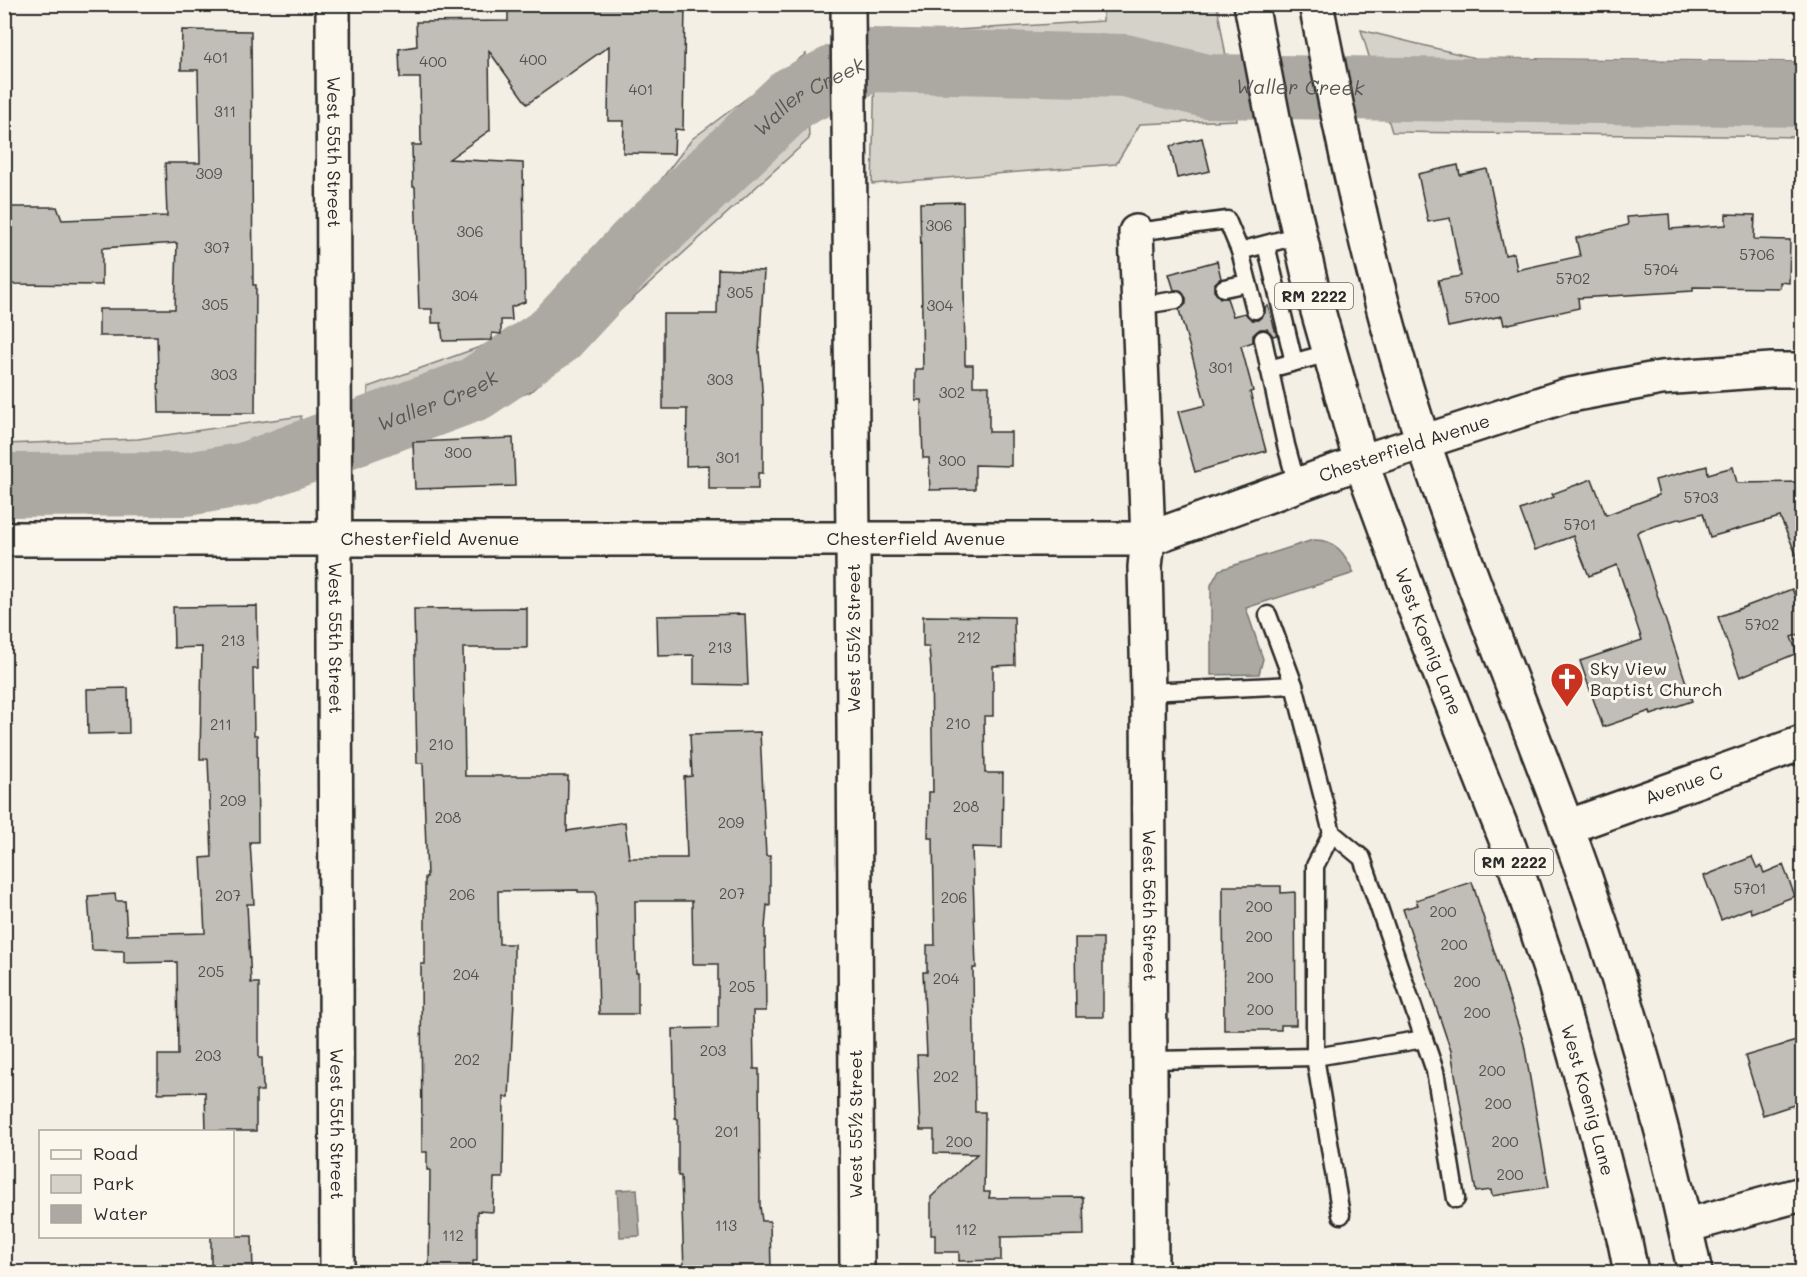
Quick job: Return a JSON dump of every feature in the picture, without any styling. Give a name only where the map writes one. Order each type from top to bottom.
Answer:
[{"type":"street","name":"West 55th Street","points":[[333,4],[337,1272]]},
{"type":"street","name":"West Koenig Lane","points":[[1251,4],[1275,128],[1300,235],[1329,354],[1361,462],[1421,625],[1509,847],[1550,970],[1590,1107],[1631,1272]]},
{"type":"street","name":"RM 2222","points":[[1316,4],[1340,129],[1376,282],[1424,443],[1482,604],[1567,827],[1613,960],[1651,1086],[1695,1272]]},
{"type":"street","name":"West 55½ Street","points":[[848,15],[857,1272]]},
{"type":"street","name":"West 56th Street","points":[[1136,232],[1148,539],[1145,567],[1148,692],[1151,1272]]},
{"type":"street","name":"Chesterfield Avenue","points":[[4,539],[1148,539],[1361,462],[1565,396],[1661,378],[1803,370]]},
{"type":"street","name":"Avenue C","points":[[1567,827],[1803,742]]},
{"type":"street","points":[[1685,1226],[1803,1194]]},
{"type":"lane","points":[[1136,232],[1227,220],[1240,251],[1256,310]]},
{"type":"lane","points":[[1240,251],[1300,235]]},
{"type":"lane","points":[[1266,245],[1294,362]]},
{"type":"lane","points":[[1224,288],[1248,283]]},
{"type":"lane","points":[[1138,306],[1176,300]]},
{"type":"lane","points":[[1263,339],[1286,446],[1297,485]]},
{"type":"lane","points":[[1269,369],[1329,354]]},
{"type":"lane","points":[[1268,615],[1294,685],[1332,833],[1362,858],[1435,1071],[1456,1198]]},
{"type":"lane","points":[[1148,692],[1294,685]]},
{"type":"lane","points":[[1332,833],[1315,866],[1315,1057],[1341,1215]]},
{"type":"lane","points":[[1150,1060],[1315,1057],[1424,1039]]},
{"type":"green space","points":[[1103,5],[1217,5],[1237,120],[1140,124],[1116,164],[872,184],[876,35],[1103,21]]},
{"type":"green space","points":[[1361,30],[1475,58],[1802,62],[1802,137],[1392,132]]},
{"type":"green space","points":[[806,54],[809,139],[530,392],[367,452],[368,387],[505,338],[580,286],[692,139]]},
{"type":"green space","points":[[301,416],[299,482],[247,505],[5,506],[5,444],[138,439]]},
{"type":"water","points":[[1313,540],[1328,542],[1339,549],[1354,573],[1246,608],[1263,659],[1259,674],[1211,675],[1211,585],[1219,570]]},
{"type":"water","points":[[637,1189],[640,1236],[620,1237],[617,1190]]},
{"type":"building","points":[[508,4],[685,4],[683,130],[675,129],[674,154],[623,153],[624,121],[608,121],[609,46],[527,104],[489,51],[490,130],[449,159],[523,163],[525,302],[511,307],[512,320],[501,320],[501,334],[492,333],[492,340],[443,341],[441,323],[432,323],[432,309],[419,309],[412,145],[421,145],[420,78],[400,78],[399,49],[417,46],[416,22],[508,21]]},
{"type":"building","points":[[182,30],[251,31],[253,285],[256,285],[255,413],[159,413],[157,336],[99,336],[99,309],[175,309],[177,243],[102,248],[102,285],[11,284],[11,250],[4,250],[4,207],[57,207],[62,220],[167,216],[165,163],[200,163],[198,70],[181,70]]},
{"type":"building","points":[[1202,138],[1210,171],[1177,178],[1170,146]]},
{"type":"building","points":[[1458,165],[1460,175],[1487,169],[1505,255],[1514,253],[1517,270],[1580,256],[1576,238],[1628,225],[1627,217],[1669,214],[1670,229],[1726,225],[1726,214],[1755,215],[1754,239],[1790,240],[1789,283],[1780,282],[1780,288],[1693,287],[1693,291],[1578,298],[1579,308],[1504,325],[1502,316],[1448,327],[1438,280],[1461,276],[1450,218],[1428,222],[1418,174]]},
{"type":"building","points":[[963,202],[965,365],[973,365],[973,386],[989,386],[989,432],[1011,432],[1011,466],[975,465],[975,489],[930,490],[929,458],[923,458],[921,400],[915,400],[915,369],[923,369],[920,203]]},
{"type":"building","points":[[1217,261],[1221,278],[1214,284],[1214,291],[1220,298],[1227,298],[1233,316],[1245,313],[1252,320],[1258,320],[1265,313],[1265,307],[1268,306],[1277,335],[1273,336],[1267,329],[1260,329],[1253,335],[1253,342],[1241,346],[1253,391],[1250,392],[1266,451],[1195,472],[1178,412],[1206,405],[1179,310],[1186,304],[1186,298],[1180,290],[1174,290],[1169,274]]},
{"type":"building","points":[[718,269],[764,271],[759,351],[763,401],[763,473],[758,473],[758,489],[709,489],[709,465],[686,466],[687,409],[663,409],[663,314],[717,314]]},
{"type":"building","points":[[513,438],[515,486],[415,489],[413,442]]},
{"type":"building","points":[[1707,466],[1708,474],[1733,467],[1737,483],[1803,482],[1803,570],[1780,517],[1710,537],[1703,513],[1639,531],[1637,533],[1692,701],[1651,715],[1650,711],[1603,727],[1580,661],[1642,640],[1617,565],[1589,576],[1573,536],[1535,550],[1520,510],[1554,497],[1552,494],[1592,479],[1606,515],[1659,495],[1655,480]]},
{"type":"building","points":[[1792,589],[1803,616],[1803,633],[1791,637],[1797,653],[1740,677],[1718,617]]},
{"type":"building","points":[[257,606],[258,669],[253,669],[254,735],[257,735],[258,842],[250,842],[254,904],[247,904],[251,983],[259,983],[259,1058],[262,1058],[263,1091],[256,1091],[256,1131],[206,1130],[205,1092],[158,1093],[158,1055],[178,1055],[177,962],[124,963],[124,951],[92,950],[88,896],[115,894],[116,901],[125,901],[127,935],[205,933],[201,858],[212,857],[208,759],[200,759],[202,647],[174,648],[173,607]]},
{"type":"building","points":[[527,608],[527,648],[463,648],[465,776],[568,776],[567,831],[625,822],[629,858],[687,858],[684,777],[692,776],[690,734],[760,732],[766,856],[770,856],[770,906],[767,905],[765,928],[766,1011],[753,1011],[754,1069],[759,1069],[760,1206],[762,1221],[770,1221],[771,1272],[684,1272],[681,1176],[678,1176],[678,1119],[675,1118],[673,1029],[718,1028],[718,964],[693,964],[692,901],[635,901],[638,1014],[599,1014],[596,892],[578,892],[578,890],[498,891],[499,944],[514,944],[514,1000],[509,1097],[504,1097],[503,1178],[494,1178],[493,1212],[477,1211],[477,1261],[473,1261],[473,1272],[429,1272],[430,1170],[427,1170],[427,1152],[422,1152],[421,964],[425,964],[425,877],[427,877],[423,763],[417,763],[414,609]]},
{"type":"building","points":[[745,614],[748,685],[694,684],[694,655],[658,656],[657,616]]},
{"type":"building","points":[[923,616],[1014,617],[1015,665],[993,666],[993,716],[984,716],[985,773],[1003,773],[1002,848],[972,847],[976,968],[973,968],[975,1112],[985,1112],[984,1192],[990,1192],[989,1198],[1083,1197],[1084,1235],[1001,1237],[1001,1260],[959,1261],[959,1252],[935,1252],[935,1235],[931,1235],[931,1197],[977,1154],[934,1153],[934,1130],[920,1130],[917,1055],[927,1055],[923,972],[927,972],[927,945],[935,945],[933,838],[928,838],[929,792],[933,792],[931,671],[929,647],[923,647]]},
{"type":"building","points":[[128,688],[129,733],[88,734],[87,689]]},
{"type":"building","points":[[1752,857],[1757,868],[1761,866],[1764,873],[1783,865],[1795,896],[1751,913],[1750,908],[1721,920],[1704,876]]},
{"type":"building","points":[[1472,882],[1524,1044],[1549,1187],[1492,1196],[1491,1190],[1476,1192],[1451,1051],[1403,909],[1418,905],[1416,900]]},
{"type":"building","points":[[1223,886],[1281,886],[1281,893],[1295,892],[1296,1025],[1281,1025],[1281,1030],[1224,1030]]},
{"type":"building","points":[[1075,938],[1103,938],[1103,1017],[1076,1017]]},
{"type":"building","points":[[1803,1039],[1803,1102],[1763,1115],[1745,1056]]},
{"type":"building","points":[[252,1236],[253,1272],[211,1272],[211,1238]]},
{"type":"waterway","name":"Waller Creek","points":[[4,485],[187,484],[246,474],[475,389],[554,336],[637,246],[793,98],[870,60],[1125,66],[1207,86],[1802,95]]},
{"type":"place","name":"Sky View Baptist Church","points":[[1567,708]]}]
